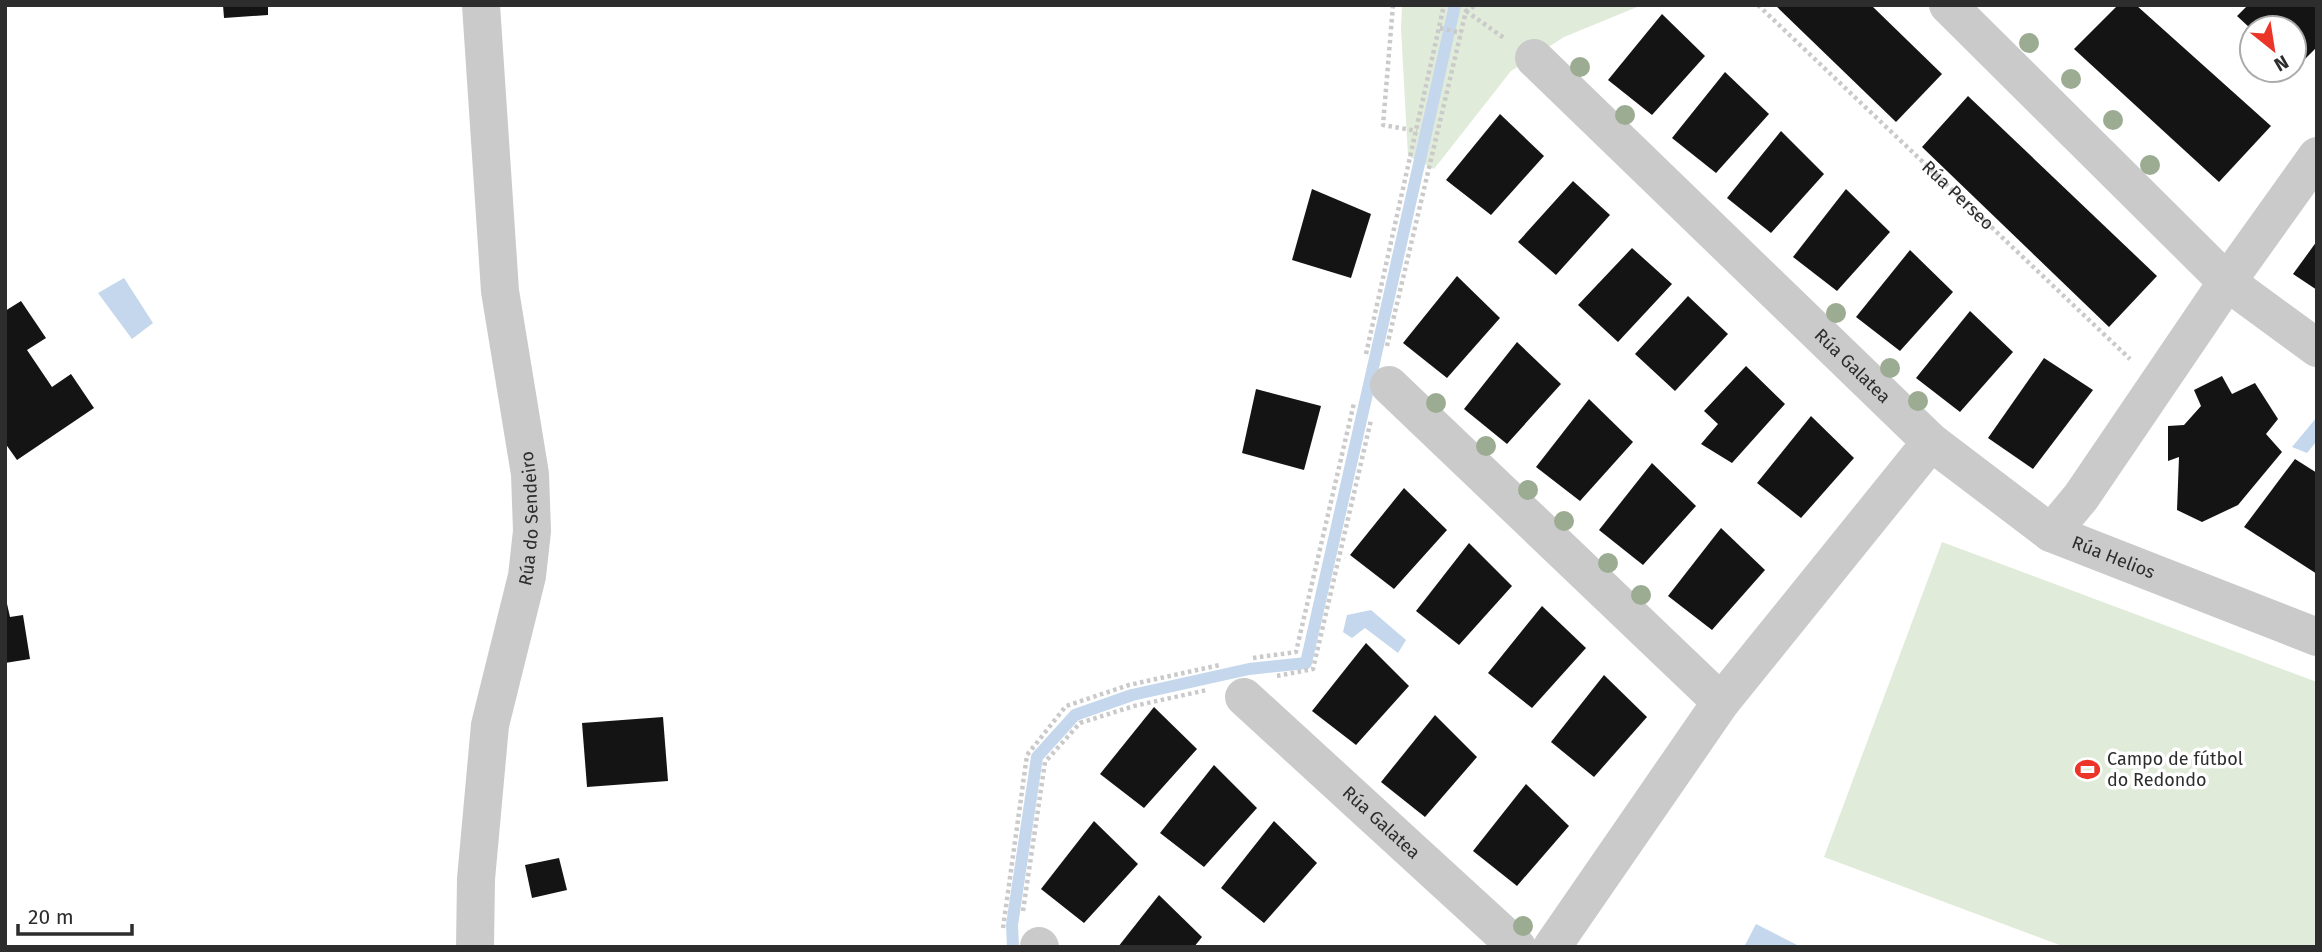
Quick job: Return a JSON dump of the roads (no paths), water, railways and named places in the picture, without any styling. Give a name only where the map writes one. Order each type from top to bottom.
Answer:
[{"type":"street","name":"Rúa do Sendeiro","points":[[475,947],[476,879],[489,725],[527,576],[532,531],[530,474],[500,291],[481,5]]},
{"type":"street","points":[[1948,5],[2227,282],[2317,348]]},
{"type":"street","name":"Rúa Galatea","points":[[1534,58],[1931,442]]},
{"type":"street","points":[[2051,533],[2081,497],[2227,282],[2317,156]]},
{"type":"street","points":[[1373,382],[1721,702]]},
{"type":"street","points":[[1552,947],[1721,702],[1931,442]]},
{"type":"street","name":"Rúa Helios","points":[[1931,442],[2051,533],[2317,637]]},
{"type":"street","name":"Rúa Galatea","points":[[1232,692],[1517,947]]},
{"type":"water","points":[[124,278],[153,323],[132,339],[98,293]]},
{"type":"water","points":[[2317,417],[2317,441],[2307,453],[2292,447]]},
{"type":"water","points":[[1371,610],[1406,640],[1398,653],[1365,628],[1352,638],[1343,632],[1347,615]]},
{"type":"water","points":[[1756,924],[1801,947],[1744,947]]},
{"type":"waterway","points":[[1013,947],[1012,925],[1037,757],[1075,715],[1132,695],[1249,669],[1306,663],[1455,5]]},
{"type":"place","name":"Campo de fútbol do Redondo","points":[[2087,769]]}]
